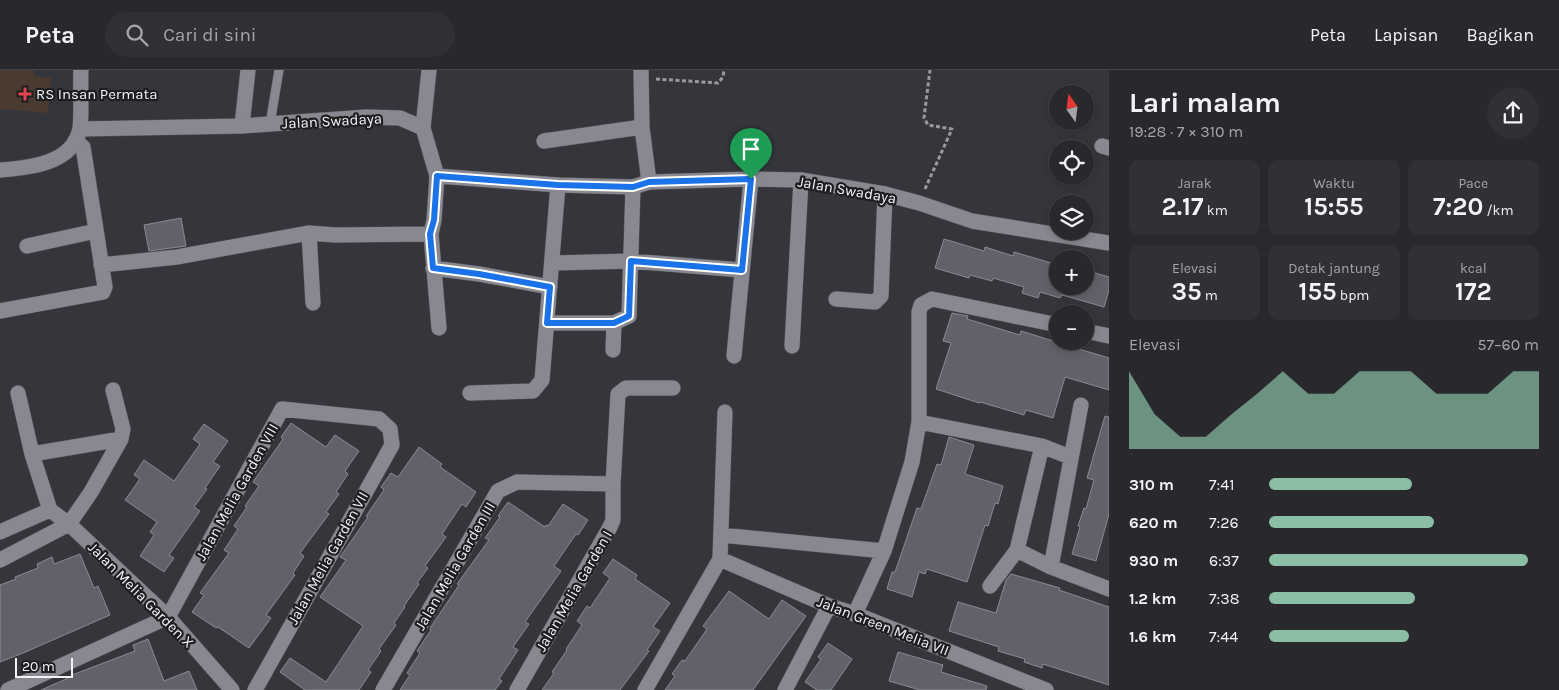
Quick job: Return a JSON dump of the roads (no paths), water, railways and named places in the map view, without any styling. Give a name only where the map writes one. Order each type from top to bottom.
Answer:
[{"type":"street","points":[[0,170],[51,161],[68,151],[77,135],[80,70]]},
{"type":"street","points":[[242,126],[248,70]]},
{"type":"street","points":[[429,70],[423,128],[437,176],[434,220],[430,234],[439,328]]},
{"type":"street","points":[[641,74],[642,127],[649,182]]},
{"type":"street","name":"Jalan Swadaya","points":[[77,135],[374,118],[400,118],[423,128]]},
{"type":"street","points":[[544,141],[642,127]]},
{"type":"street","points":[[0,311],[103,292],[105,287],[83,147],[77,135]]},
{"type":"street","name":"Jalan Swadaya","points":[[437,176],[558,185],[633,187],[649,182],[751,179],[801,180],[884,194],[919,203],[972,221],[1109,243]]},
{"type":"street","points":[[734,356],[751,179]]},
{"type":"street","points":[[792,346],[801,180]]},
{"type":"street","points":[[470,393],[533,391],[542,380],[558,185]]},
{"type":"street","points":[[547,323],[614,323],[629,316],[633,187]]},
{"type":"street","points":[[836,299],[875,302],[882,296],[884,194]]},
{"type":"street","points":[[26,246],[96,231]]},
{"type":"street","points":[[101,265],[177,257],[309,233],[335,235],[430,234]]},
{"type":"street","points":[[309,233],[313,303]]},
{"type":"street","points":[[552,263],[631,261],[742,270]]},
{"type":"street","points":[[433,268],[550,287]]},
{"type":"street","points":[[855,614],[884,551],[912,462],[919,422],[919,312],[923,303],[932,299],[1049,323]]},
{"type":"street","points":[[613,350],[614,323]]},
{"type":"street","points":[[1094,333],[1109,336]]},
{"type":"street","name":"Jalan Melia Garden I","points":[[517,690],[613,520],[618,394],[626,388],[673,388]]},
{"type":"street","points":[[0,560],[69,524],[91,492],[121,439],[123,429],[113,390]]},
{"type":"street","points":[[0,532],[50,510],[32,454],[18,393]]},
{"type":"street","points":[[1051,567],[1081,405]]},
{"type":"street","name":"Jalan Melia Garden VIII","points":[[168,617],[282,409],[379,419],[387,426]]},
{"type":"street","points":[[644,690],[720,559],[725,412]]},
{"type":"street","points":[[919,422],[1042,446],[1070,457]]},
{"type":"street","name":"Jalan Melia Garden VII","points":[[256,690],[392,445],[390,429],[387,426]]},
{"type":"street","points":[[32,454],[121,439]]},
{"type":"street","points":[[990,586],[1017,550],[1042,446]]},
{"type":"street","name":"Jalan Melia Garden III","points":[[383,690],[498,491],[516,482],[613,484]]},
{"type":"street","name":"Jalan Melia Garden X","points":[[50,510],[69,524],[168,617],[232,690]]},
{"type":"street","points":[[721,535],[884,551]]},
{"type":"street","points":[[1017,550],[1051,567],[1109,589]]},
{"type":"street","name":"Jalan Green Melia VII","points":[[720,559],[829,606],[855,614],[1046,690]]},
{"type":"street","points":[[785,690],[829,606]]},
{"type":"street","points":[[8,690],[168,617]]},
{"type":"lane","points":[[270,124],[279,70]]},
{"type":"place","name":"RS Insan Permata","points":[[25,94]]}]
